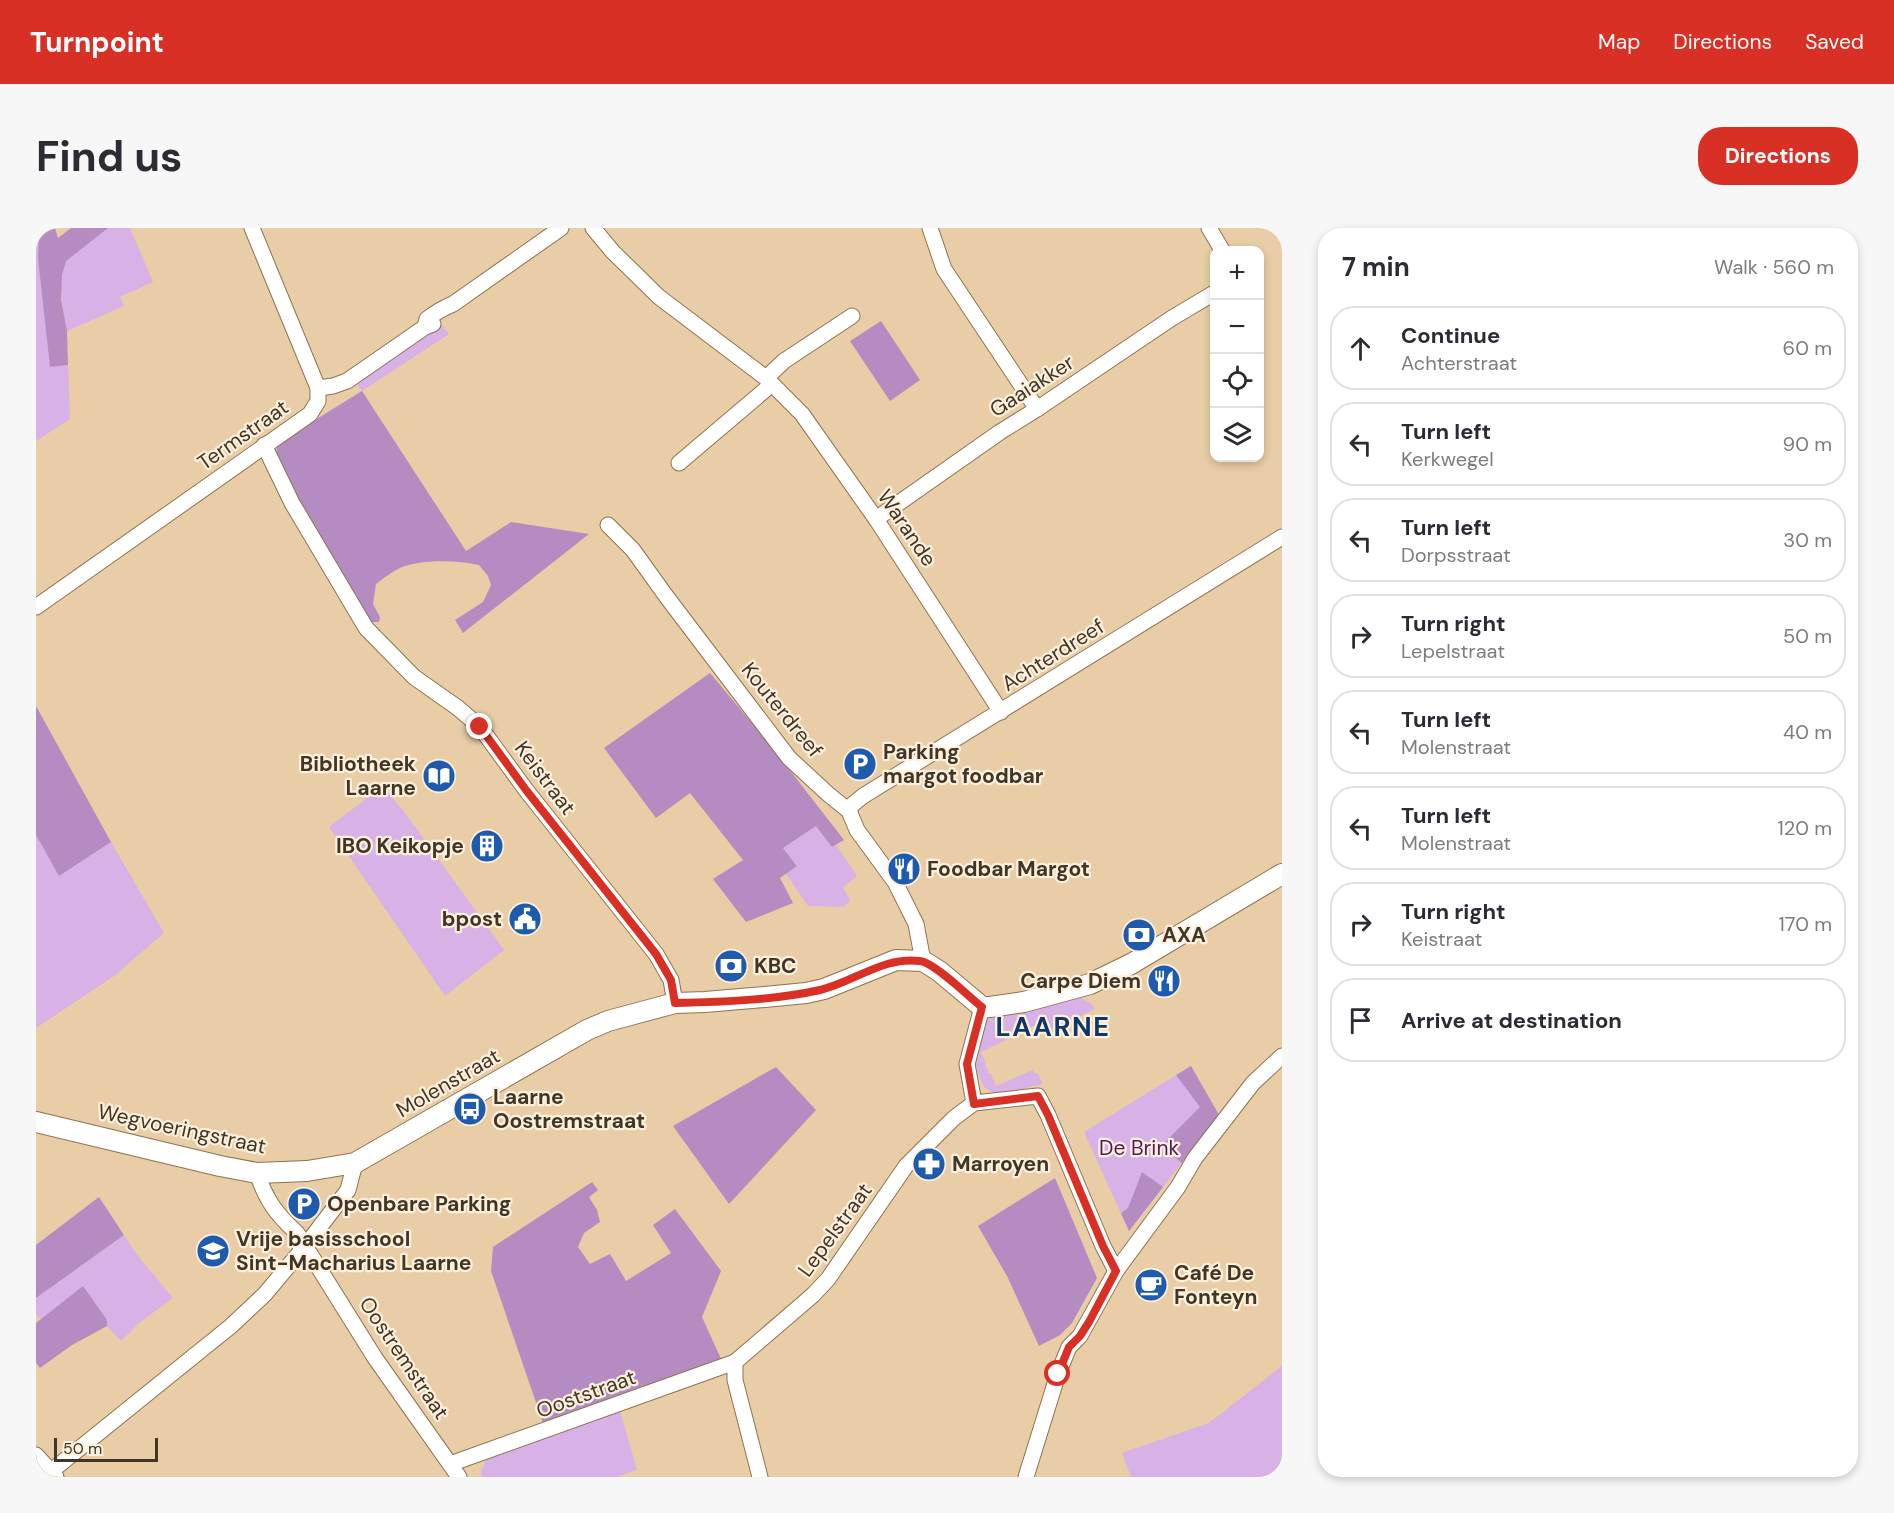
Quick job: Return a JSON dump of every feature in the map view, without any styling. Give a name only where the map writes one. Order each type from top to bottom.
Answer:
[{"type":"street","points":[[252,228],[318,388],[347,381],[425,327],[427,320],[444,307],[453,304],[561,228]]},
{"type":"street","name":"Warande","points":[[593,228],[613,252],[659,297],[769,381],[802,414],[876,519],[1001,712]]},
{"type":"street","points":[[930,228],[944,269],[1037,409]]},
{"type":"street","points":[[1209,228],[1220,246]]},
{"type":"street","name":"Gaaiakker","points":[[876,519],[1000,432],[1172,318],[1210,296]]},
{"type":"street","points":[[679,463],[769,381],[784,362],[852,316]]},
{"type":"street","name":"Termstraat","points":[[36,607],[310,414],[318,402],[318,388]]},
{"type":"street","name":"Keistraat","points":[[264,446],[292,503],[366,628],[414,677],[458,708],[480,727],[526,790],[656,954],[671,980],[675,1003]]},
{"type":"street","name":"Kouterdreef","points":[[608,525],[633,550],[789,758],[849,811],[857,830],[895,882],[916,924],[922,961]]},
{"type":"street","name":"Achterdreef","points":[[849,811],[852,805],[863,796],[1282,537]]},
{"type":"street","points":[[922,961],[939,971],[982,1007],[1024,1002],[1090,984],[1131,964],[1282,874]]},
{"type":"street","name":"Molenstraat","points":[[355,1163],[587,1030],[608,1021],[675,1003],[806,993],[824,989],[896,960],[922,961]]},
{"type":"street","points":[[982,1007],[967,1064],[974,1104],[1038,1096],[1116,1271]]},
{"type":"street","points":[[1026,1477],[1058,1374],[1069,1347],[1089,1322],[1116,1271],[1178,1187],[1195,1158],[1253,1083],[1282,1056]]},
{"type":"street","name":"Lepelstraat","points":[[735,1362],[821,1287],[906,1166],[954,1118],[974,1104]]},
{"type":"street","name":"Wegvoeringstraat","points":[[36,1122],[257,1173],[307,1171],[355,1163]]},
{"type":"street","points":[[36,1455],[50,1475],[231,1326],[265,1294],[348,1190],[355,1163]]},
{"type":"street","name":"Oostremstraat","points":[[257,1173],[263,1192],[279,1217],[297,1233],[306,1245],[375,1358],[454,1471]]},
{"type":"street","points":[[735,1362],[735,1380],[760,1477]]},
{"type":"street","name":"Ooststraat","points":[[454,1471],[735,1362]]},
{"type":"green space","points":[[36,228],[39,231],[38,259],[50,367],[68,365],[70,419],[36,441]]},
{"type":"green space","points":[[108,228],[130,228],[153,282],[120,297],[124,306],[67,331],[61,295],[63,267],[74,253]]},
{"type":"green space","points":[[440,323],[449,334],[362,391],[355,381]]},
{"type":"green space","points":[[383,786],[504,950],[445,996],[329,827]]},
{"type":"green space","points":[[816,826],[832,847],[836,845],[857,876],[843,887],[850,901],[843,907],[808,906],[786,874],[797,865],[783,848]]},
{"type":"green space","points":[[36,835],[59,875],[111,842],[164,933],[114,976],[36,1028]]},
{"type":"green space","points":[[1071,996],[1084,1000],[1095,1009],[1052,1030],[1047,1019],[981,1052],[987,1073],[990,1073],[996,1086],[1033,1070],[1043,1084],[1004,1093],[994,1093],[984,1087],[975,1059],[987,1019]]},
{"type":"green space","name":"De Brink","points":[[1191,1066],[1219,1115],[1129,1231],[1084,1132]]},
{"type":"green space","points":[[124,1235],[138,1256],[173,1298],[139,1323],[121,1341],[107,1326],[107,1320],[83,1287],[41,1320],[36,1314],[36,1298]]},
{"type":"green space","points":[[1282,1366],[1282,1477],[1131,1477],[1122,1453],[1209,1423]]},
{"type":"green space","points":[[620,1411],[637,1470],[616,1477],[482,1477],[481,1471],[486,1460]]},
{"type":"shaded area","points":[[37,228],[55,228],[58,238],[71,228],[108,228],[66,261],[62,275],[61,299],[67,331],[68,365],[50,367],[38,259],[39,231]]},
{"type":"shaded area","points":[[881,321],[920,380],[890,401],[850,341]]},
{"type":"shaded area","points":[[362,391],[466,551],[511,522],[589,534],[463,633],[455,620],[483,602],[491,585],[488,576],[479,565],[460,562],[418,563],[400,568],[390,574],[376,584],[373,604],[380,617],[379,622],[371,622],[292,493],[276,454],[277,447],[302,428]]},
{"type":"shaded area","points":[[710,673],[771,746],[844,840],[832,847],[816,826],[783,848],[797,866],[780,878],[793,903],[746,922],[713,879],[743,860],[690,793],[656,818],[604,748]]},
{"type":"shaded area","points":[[36,706],[111,842],[59,876],[36,835]]},
{"type":"shaded area","points":[[1191,1066],[1219,1115],[1182,1163],[1161,1146],[1200,1107],[1176,1075]]},
{"type":"shaded area","points":[[776,1067],[816,1110],[729,1204],[673,1126]]},
{"type":"shaded area","points":[[1142,1172],[1163,1187],[1129,1231],[1121,1213],[1128,1208]]},
{"type":"shaded area","points":[[1055,1178],[1097,1278],[1072,1323],[1060,1335],[1039,1346],[1007,1276],[978,1226]]},
{"type":"shaded area","points":[[592,1182],[598,1190],[589,1197],[597,1210],[600,1222],[584,1233],[578,1247],[590,1264],[610,1254],[626,1281],[671,1253],[653,1225],[675,1209],[721,1271],[702,1317],[722,1361],[543,1423],[491,1271],[493,1247]]},
{"type":"shaded area","points":[[99,1197],[124,1235],[36,1298],[36,1245]]},
{"type":"shaded area","points":[[83,1286],[107,1320],[107,1326],[72,1345],[40,1368],[36,1363],[36,1323]]},
{"type":"place","name":"Parking margot foodbar","points":[[860,764]]},
{"type":"place","name":"Bibliotheek Laarne","points":[[439,776]]},
{"type":"place","name":"IBO Keikopje","points":[[487,846]]},
{"type":"place","name":"Foodbar Margot","points":[[904,869]]},
{"type":"place","name":"bpost","points":[[525,919]]},
{"type":"place","name":"AXA","points":[[1139,935]]},
{"type":"place","name":"KBC","points":[[731,966]]},
{"type":"place","name":"Carpe Diem","points":[[1164,981]]},
{"type":"place","name":"Laarne Oostremstraat","points":[[470,1109]]},
{"type":"place","name":"Marroyen","points":[[929,1164]]},
{"type":"place","name":"Openbare Parking","points":[[304,1204]]},
{"type":"place","name":"Vrije basisschool Sint-Macharius Laarne","points":[[213,1251]]},
{"type":"place","name":"Café De Fonteyn","points":[[1151,1285]]},
{"type":"district","name":"LAARNE","points":[[1053,1027]]},
{"type":"route","points":[[480,727],[526,790],[656,954],[671,980],[675,1003],[806,993],[824,989],[896,960],[922,961],[939,971],[982,1007],[967,1064],[974,1104],[1038,1096],[1116,1271],[1089,1322],[1069,1347],[1058,1374]]}]
